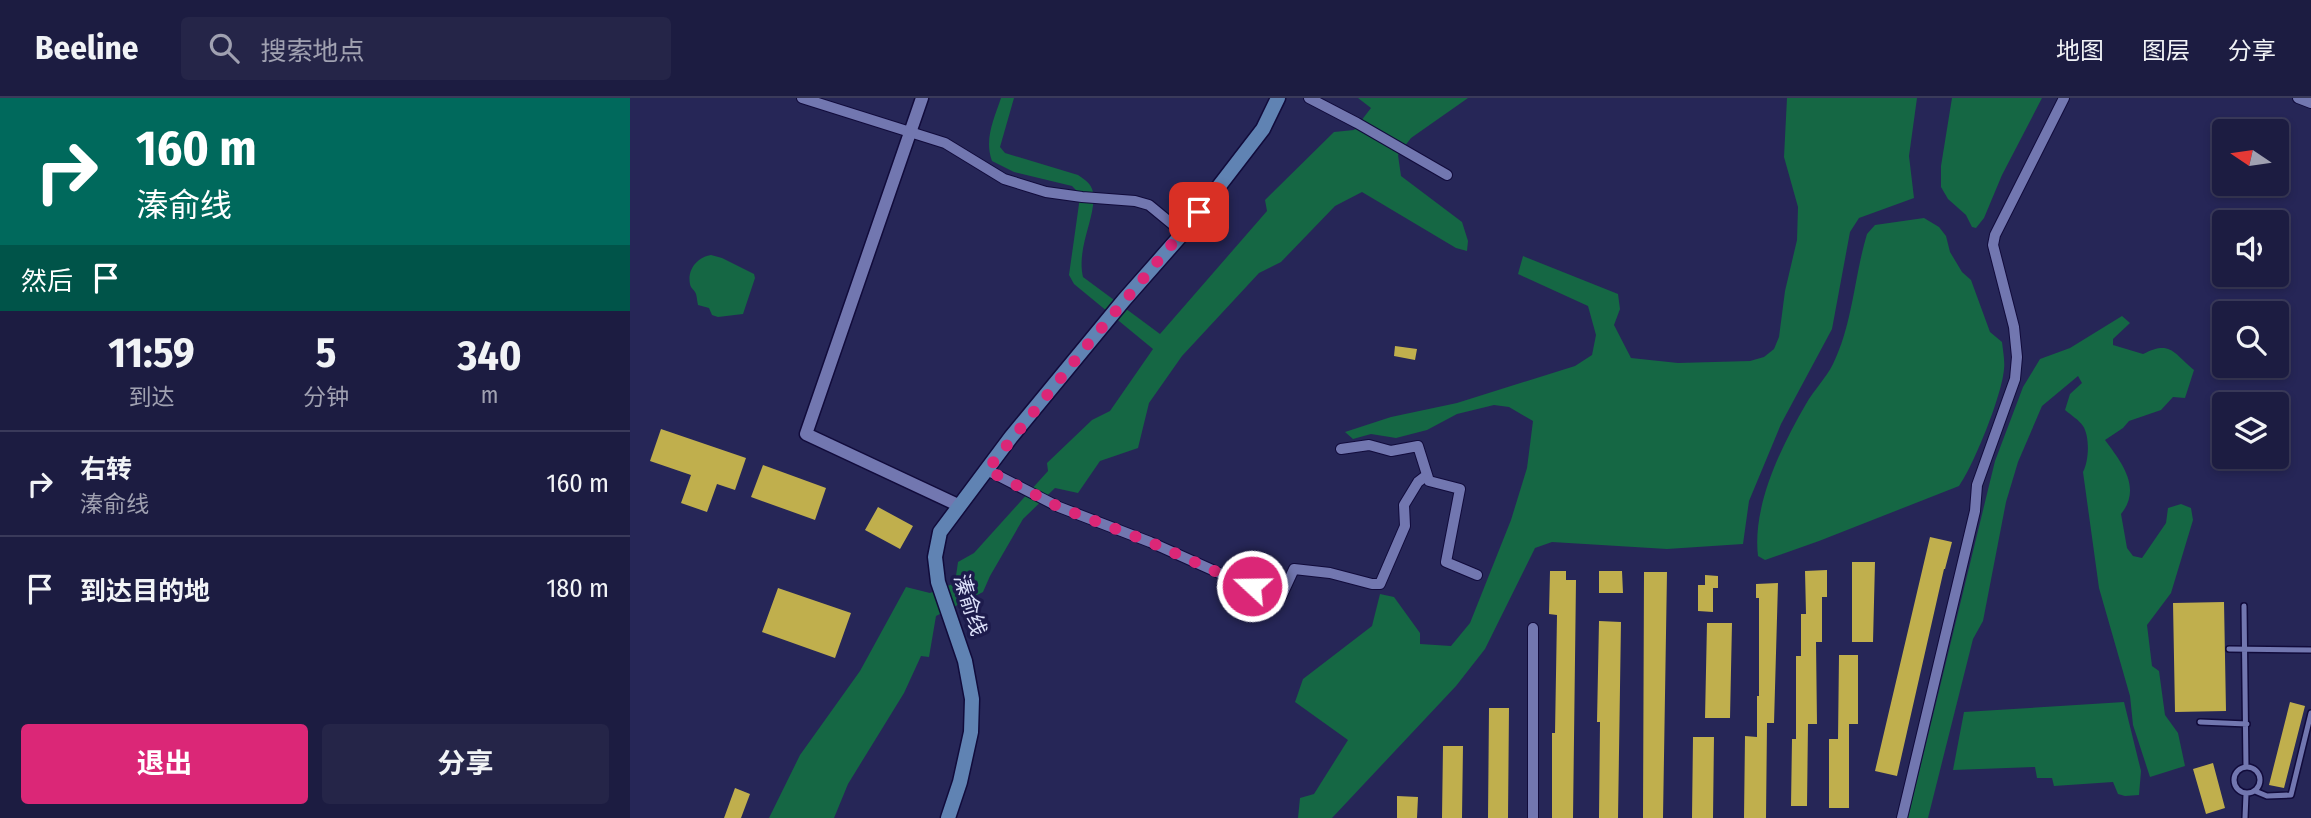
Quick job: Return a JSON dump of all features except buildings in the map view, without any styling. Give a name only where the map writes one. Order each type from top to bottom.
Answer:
[{"type":"main road","name":"溱俞线","points":[[948,818],[960,782],[971,732],[972,699],[965,661],[938,582],[935,557],[940,532],[1104,324],[1183,233],[1263,129],[1278,98]]},
{"type":"street","points":[[802,98],[946,143],[1003,179],[1045,192],[1082,198],[1135,201],[1149,205],[1183,233]]},
{"type":"street","points":[[922,98],[806,434],[960,506]]},
{"type":"street","points":[[1309,98],[1447,176]]},
{"type":"street","points":[[1902,818],[1975,511],[1977,485],[2015,379],[2018,357],[2014,327],[1993,245],[1995,235],[2064,98]]},
{"type":"street","points":[[2298,98],[2311,103]]},
{"type":"street","points":[[1341,449],[1369,445],[1391,451],[1418,446],[1429,481],[1460,489],[1446,562],[1477,575]]},
{"type":"street","points":[[987,470],[1059,507],[1150,542],[1237,581],[1282,595],[1294,569],[1330,573],[1372,584],[1380,583],[1405,526],[1404,505],[1418,482],[1427,475]]},
{"type":"street","points":[[1533,628],[1533,818]]},
{"type":"lane","points":[[2244,606],[2246,767]]},
{"type":"lane","points":[[2230,649],[2311,650]]},
{"type":"lane","points":[[2255,791],[2267,796],[2291,795],[2311,713]]},
{"type":"lane","points":[[2200,722],[2247,724]]},
{"type":"lane","points":[[2241,768],[2255,770],[2260,778],[2255,791],[2246,794],[2236,788],[2234,777],[2241,768]]},
{"type":"lane","points":[[2245,818],[2246,794]]},
{"type":"shaded area","points":[[1001,98],[1014,98],[1000,147],[1005,153],[1078,175],[1092,189],[1092,211],[1082,254],[1083,277],[1160,334],[1267,211],[1265,200],[1334,132],[1354,130],[1371,108],[1358,98],[1468,98],[1411,138],[1398,155],[1401,176],[1462,222],[1468,241],[1467,251],[1456,248],[1362,192],[1335,206],[1281,262],[1259,273],[1182,356],[1149,403],[1138,448],[1100,461],[1078,493],[1055,488],[1023,519],[983,592],[936,616],[929,657],[921,656],[904,693],[848,784],[834,818],[769,818],[800,755],[860,671],[906,587],[930,593],[955,583],[958,562],[974,553],[1048,471],[1047,463],[1092,420],[1110,411],[1153,349],[1074,284],[1069,275],[1079,204],[1078,192],[1072,186],[1014,172],[992,161],[989,137]]},
{"type":"shaded area","points":[[1787,98],[1917,98],[1909,156],[1914,198],[1859,218],[1850,232],[1832,329],[1781,424],[1749,501],[1743,544],[1667,549],[1552,542],[1535,548],[1485,649],[1456,686],[1332,818],[1298,818],[1300,798],[1314,794],[1348,740],[1295,702],[1303,679],[1372,626],[1380,594],[1394,597],[1420,633],[1420,644],[1451,646],[1470,623],[1511,520],[1527,468],[1533,421],[1509,407],[1494,405],[1457,414],[1427,430],[1396,438],[1371,434],[1353,439],[1345,432],[1391,417],[1457,403],[1575,366],[1592,355],[1596,335],[1588,306],[1518,274],[1523,256],[1618,294],[1620,309],[1614,325],[1631,358],[1678,363],[1750,361],[1764,357],[1774,349],[1779,337],[1785,291],[1797,240],[1798,207],[1784,157]]},
{"type":"shaded area","points":[[1952,98],[2042,98],[2002,175],[1984,218],[1976,228],[1972,227],[1966,215],[1948,199],[1941,187],[1941,166]]},
{"type":"shaded area","points":[[1924,218],[1939,227],[1946,236],[1950,252],[1962,272],[1971,280],[1990,332],[2002,342],[2002,381],[1993,412],[1972,463],[1959,486],[1765,560],[1758,556],[1757,537],[1759,517],[1770,477],[1787,439],[1840,348],[1867,234],[1875,225]]},
{"type":"shaded area","points":[[711,255],[754,274],[743,314],[718,317],[712,315],[709,308],[698,305],[690,284],[690,273],[698,261]]},
{"type":"shaded area","points":[[2122,316],[2130,323],[2113,339],[2113,345],[2143,354],[2165,348],[2176,353],[2194,370],[2185,398],[2173,397],[2161,410],[2129,421],[2105,440],[2123,467],[2130,485],[2130,495],[2121,514],[2127,548],[2133,556],[2142,558],[2166,523],[2168,508],[2181,504],[2191,508],[2193,520],[2171,593],[2147,625],[2152,666],[2159,671],[2165,715],[2178,733],[2185,766],[2150,777],[2133,725],[2130,696],[2099,588],[2083,472],[2087,456],[2087,436],[2081,424],[2065,410],[2070,394],[2082,383],[2078,376],[2042,406],[2018,462],[2006,502],[1983,621],[1973,639],[1928,818],[1908,818],[1995,461],[2023,387],[2040,359],[2070,348]]},
{"type":"shaded area","points":[[2124,702],[2141,771],[2139,795],[2118,794],[2113,782],[2054,786],[2052,778],[2037,778],[2035,767],[1953,770],[1964,712]]},
{"type":"route","points":[[1199,212],[987,470],[1059,507],[1252,586]]}]
